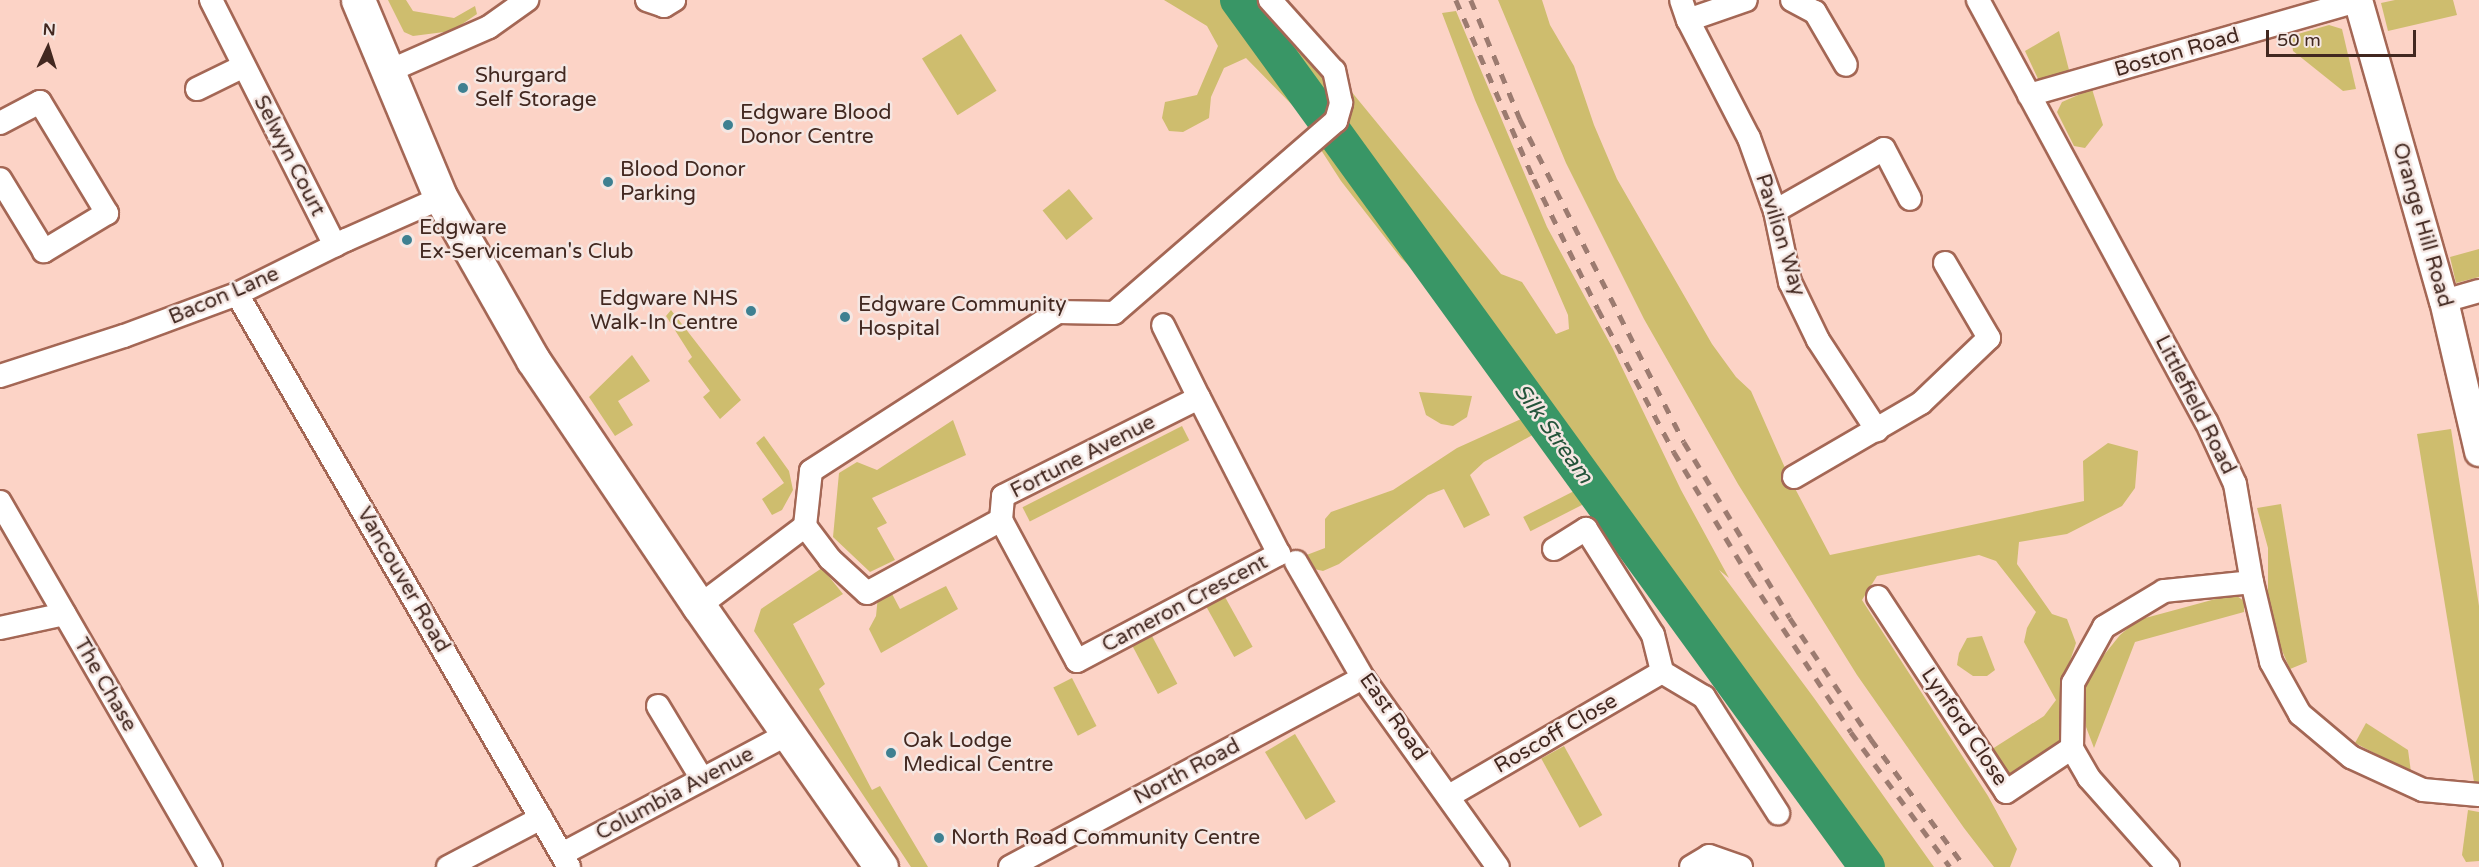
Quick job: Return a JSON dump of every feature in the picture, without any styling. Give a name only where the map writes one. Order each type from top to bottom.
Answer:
[{"type":"main road","points":[[358,0],[441,198],[543,376],[699,606],[881,867]]},
{"type":"street","name":"Selwyn Court","points":[[211,0],[334,246]]},
{"type":"street","points":[[389,71],[489,27],[527,0]]},
{"type":"street","points":[[646,0],[664,6],[674,0]]},
{"type":"street","points":[[699,606],[805,526],[811,471],[1058,312],[1114,313],[1329,128],[1341,104],[1334,71],[1270,0]]},
{"type":"street","points":[[1684,10],[1746,0]]},
{"type":"street","points":[[1792,0],[1815,12],[1846,65]]},
{"type":"street","name":"Littlefield Road","points":[[1978,0],[2206,421],[2235,484],[2252,582],[2271,663],[2300,714],[2351,757],[2423,789],[2479,795]]},
{"type":"street","name":"Boston Road","points":[[2030,95],[2359,0]]},
{"type":"street","name":"Orange Hill Road","points":[[2359,0],[2444,301],[2479,452]]},
{"type":"street","name":"Pavilion Way","points":[[1684,10],[1749,138],[1775,211],[1790,282],[1818,340],[1877,430]]},
{"type":"street","points":[[197,89],[244,66]]},
{"type":"street","points":[[0,179],[44,251],[107,213],[40,102],[2,117]]},
{"type":"street","points":[[1775,211],[1884,148],[1910,199]]},
{"type":"street","name":"Bacon Lane","points":[[0,376],[124,336],[237,294],[334,246],[441,198]]},
{"type":"street","points":[[1794,477],[1921,404],[1989,338],[1945,264]]},
{"type":"street","points":[[2444,301],[2479,291]]},
{"type":"street","name":"Vancouver Road","points":[[237,294],[566,861]]},
{"type":"street","points":[[1163,325],[1199,398]]},
{"type":"street","name":"Fortune Avenue","points":[[805,526],[830,559],[867,593],[1000,520],[1004,496],[1199,398]]},
{"type":"street","name":"Cameron Crescent","points":[[1000,520],[1077,661],[1279,554],[1199,398]]},
{"type":"street","name":"The Chase","points":[[0,502],[211,867]]},
{"type":"street","points":[[1554,549],[1586,529],[1653,635],[1662,672],[1704,697],[1778,813]]},
{"type":"street","name":"East Road","points":[[1296,562],[1363,678],[1498,867]]},
{"type":"street","points":[[2168,867],[2089,778],[2072,748],[2073,683],[2104,627],[2164,591],[2252,582]]},
{"type":"street","name":"Lynford Close","points":[[1878,597],[2006,792],[2072,748]]},
{"type":"street","points":[[0,628],[64,614]]},
{"type":"street","name":"Roscoff Close","points":[[1449,796],[1662,672]]},
{"type":"street","name":"North Road","points":[[1010,867],[1363,678]]},
{"type":"street","points":[[658,706],[702,779]]},
{"type":"street","name":"Columbia Avenue","points":[[566,861],[702,779],[788,734]]},
{"type":"street","points":[[448,867],[541,818]]},
{"type":"street","points":[[1691,867],[1709,856],[1741,867]]},
{"type":"shaded area","points":[[388,0],[406,0],[413,11],[454,18],[475,6],[477,14],[452,31],[413,36],[404,32]]},
{"type":"shaded area","points":[[1164,0],[1283,0],[1282,7],[1501,274],[1522,282],[1556,334],[1569,329],[1568,315],[1475,100],[1442,13],[1456,11],[1547,227],[1613,349],[1681,490],[1729,578],[1719,570],[1814,698],[1934,867],[1851,867],[1543,429],[1484,462],[1470,475],[1490,515],[1464,528],[1444,489],[1428,495],[1339,564],[1323,571],[1310,568],[1304,556],[1325,548],[1325,519],[1331,512],[1393,490],[1457,448],[1532,414],[1510,383],[1488,360],[1426,282],[1401,258],[1341,181],[1312,136],[1304,117],[1246,58],[1224,68],[1211,97],[1209,118],[1183,132],[1169,131],[1162,118],[1165,102],[1197,95],[1218,46],[1207,26]]},
{"type":"shaded area","points":[[1498,0],[1542,0],[1550,25],[1574,66],[1594,125],[1617,179],[1712,344],[1736,377],[1751,391],[1789,477],[1830,555],[2084,501],[2083,461],[2108,443],[2138,451],[2135,488],[2122,506],[2067,534],[2019,542],[2017,564],[2052,614],[2067,619],[2076,643],[2063,682],[2066,742],[2007,781],[1989,751],[2044,716],[2056,700],[2024,642],[2027,628],[2036,612],[1996,561],[1979,555],[1877,576],[1862,600],[1988,796],[2017,849],[2010,867],[1994,867],[1964,828],[1857,675],[1738,484],[1644,319],[1566,163]]},
{"type":"shaded area","points":[[2395,0],[2453,0],[2457,15],[2388,31],[2381,3]]},
{"type":"shaded area","points":[[2329,25],[2342,29],[2356,89],[2343,91],[2293,51],[2291,36]]},
{"type":"shaded area","points":[[2059,31],[2069,70],[2039,81],[2025,51]]},
{"type":"shaded area","points":[[961,34],[997,91],[957,115],[922,58]]},
{"type":"shaded area","points":[[2092,89],[2103,125],[2085,148],[2074,146],[2057,112],[2062,102]]},
{"type":"shaded area","points":[[1069,189],[1093,219],[1066,240],[1043,210]]},
{"type":"shaded area","points":[[2479,249],[2479,277],[2456,283],[2450,257]]},
{"type":"shaded area","points":[[671,310],[741,400],[720,419],[703,397],[710,391],[688,361],[692,357],[666,316]]},
{"type":"shaded area","points":[[632,355],[650,381],[618,401],[633,425],[615,436],[589,397]]},
{"type":"shaded area","points":[[1419,392],[1472,396],[1467,417],[1453,426],[1441,424],[1426,415]]},
{"type":"shaded area","points":[[953,420],[966,455],[872,498],[887,523],[877,528],[895,560],[870,572],[833,537],[839,473],[857,462],[877,470]]},
{"type":"shaded area","points":[[1182,426],[1189,440],[1030,522],[1023,507]]},
{"type":"shaded area","points":[[2451,429],[2479,606],[2479,782],[2474,782],[2417,434]]},
{"type":"shaded area","points":[[764,436],[789,471],[793,490],[782,510],[772,515],[762,499],[784,483],[756,443]]},
{"type":"shaded area","points":[[1582,487],[1589,501],[1530,531],[1523,517]]},
{"type":"shaded area","points":[[2281,504],[2307,662],[2290,669],[2274,632],[2268,604],[2268,548],[2257,508]]},
{"type":"shaded area","points":[[822,568],[843,594],[793,624],[825,684],[819,689],[872,790],[880,786],[928,867],[911,867],[754,631],[761,609]]},
{"type":"shaded area","points":[[946,586],[958,609],[881,653],[869,629],[876,616],[878,596],[890,590],[900,609]]},
{"type":"shaded area","points":[[2234,594],[2244,601],[2244,612],[2135,642],[2094,748],[2086,727],[2083,702],[2088,675],[2120,635],[2138,620]]},
{"type":"shaded area","points":[[1225,597],[1253,647],[1234,657],[1207,607]]},
{"type":"shaded area","points":[[1152,636],[1177,684],[1158,694],[1133,646]]},
{"type":"shaded area","points":[[1982,636],[1995,670],[1987,676],[1973,676],[1957,665],[1959,653],[1967,638]]},
{"type":"shaded area","points":[[1072,678],[1097,726],[1078,736],[1053,688]]},
{"type":"shaded area","points":[[2366,723],[2408,750],[2411,772],[2355,743]]},
{"type":"shaded area","points":[[1295,734],[1336,802],[1306,820],[1265,752]]},
{"type":"shaded area","points":[[1564,746],[1602,815],[1580,828],[1541,759]]},
{"type":"shaded area","points":[[2468,810],[2479,812],[2479,861],[2466,862],[2462,855]]},
{"type":"waterway","name":"Silk Stream","points":[[1238,0],[1867,867]]},
{"type":"railway","points":[[1456,0],[1534,179],[1598,309],[1674,452],[1750,578],[1851,732],[1950,867]]},
{"type":"railway","points":[[1471,0],[1520,119],[1684,442],[1790,618],[1871,739],[1965,867]]},
{"type":"place","name":"Shurgard Self Storage","points":[[463,88]]},
{"type":"place","name":"Edgware Blood Donor Centre","points":[[728,125]]},
{"type":"place","name":"Blood Donor Parking","points":[[608,182]]},
{"type":"place","name":"Edgware Ex-Serviceman's Club","points":[[407,240]]},
{"type":"place","name":"Edgware NHS Walk-In Centre","points":[[751,311]]},
{"type":"place","name":"Edgware Community Hospital","points":[[845,317]]},
{"type":"place","name":"Oak Lodge Medical Centre","points":[[891,753]]},
{"type":"place","name":"North Road Community Centre","points":[[939,838]]}]
